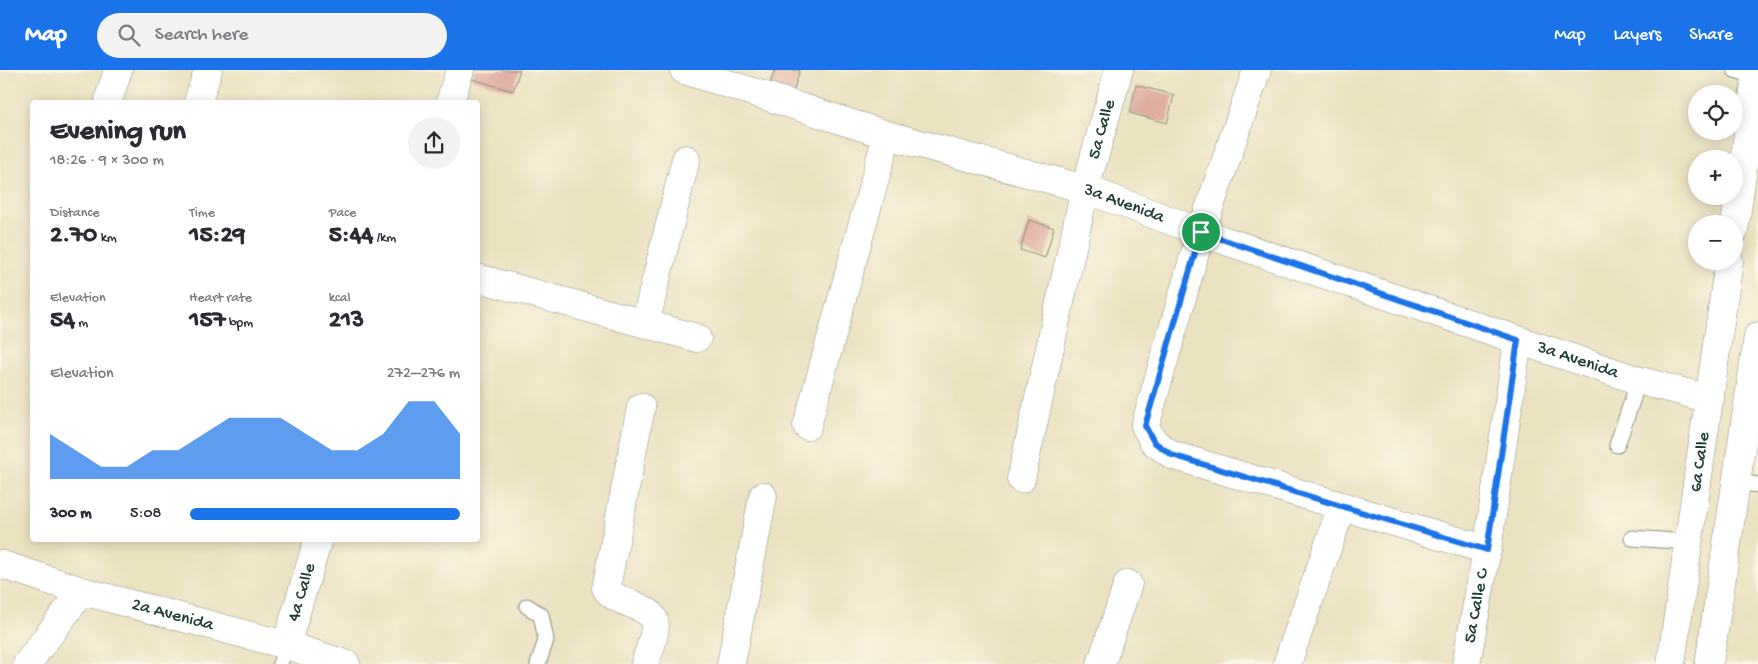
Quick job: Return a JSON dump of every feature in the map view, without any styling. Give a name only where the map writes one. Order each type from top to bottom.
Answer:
[{"type":"street","points":[[109,98],[118,70]]},
{"type":"street","points":[[199,100],[208,70]]},
{"type":"street","points":[[451,100],[460,70]]},
{"type":"street","name":"3a Avenida","points":[[684,70],[887,135],[1085,189],[1201,232],[1518,340],[1637,380],[1710,399],[1752,415]]},
{"type":"street","name":"5a Calle","points":[[1021,479],[1085,189],[1119,70]]},
{"type":"street","points":[[1257,70],[1201,232],[1145,426],[1154,442],[1172,455],[1487,550]]},
{"type":"street","points":[[1736,215],[1749,72]]},
{"type":"street","points":[[807,426],[887,135]]},
{"type":"street","points":[[645,324],[686,159]]},
{"type":"street","name":"6a Calle","points":[[1671,664],[1728,270]]},
{"type":"street","points":[[480,279],[697,338]]},
{"type":"street","points":[[1708,664],[1747,483],[1758,336]]},
{"type":"street","name":"5a Calle C","points":[[1466,664],[1487,550],[1518,340]]},
{"type":"street","points":[[641,408],[606,588],[609,594],[616,598],[650,612],[654,619],[655,627],[645,664]]},
{"type":"street","points":[[731,664],[763,496]]},
{"type":"street","points":[[1287,664],[1342,506]]},
{"type":"street","name":"4a Calle","points":[[283,655],[317,542]]},
{"type":"street","name":"2a Avenida","points":[[0,564],[283,655],[346,664]]},
{"type":"street","points":[[1101,664],[1128,584]]},
{"type":"street","points":[[27,664],[82,590]]},
{"type":"lane","points":[[1617,445],[1637,380]]},
{"type":"lane","points":[[1632,538],[1689,542]]},
{"type":"lane","points":[[527,606],[541,615],[546,640],[538,664]]},
{"type":"building","points":[[474,70],[520,70],[513,91],[472,79]]},
{"type":"building","points":[[775,70],[800,70],[792,95],[769,87]]},
{"type":"building","points":[[1136,85],[1174,95],[1167,123],[1130,113]]},
{"type":"building","points":[[1029,220],[1054,228],[1045,258],[1020,250]]},
{"type":"route","points":[[1201,232],[1518,340],[1487,550],[1172,455],[1154,442],[1145,426],[1201,232]]}]
